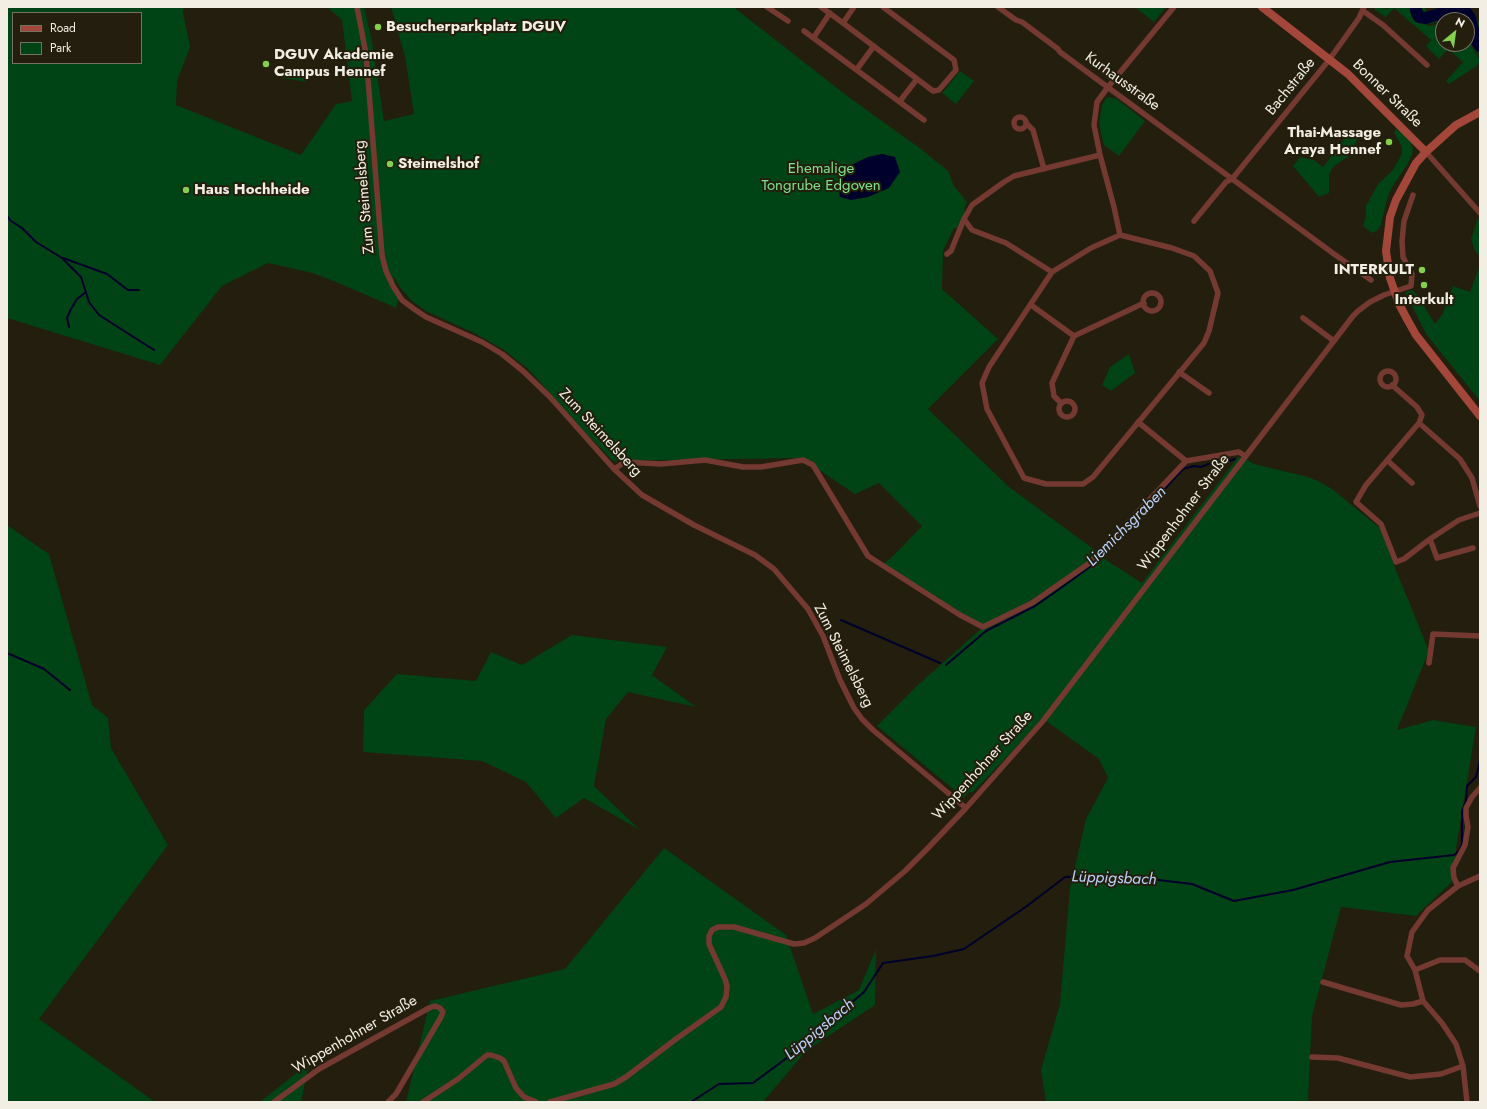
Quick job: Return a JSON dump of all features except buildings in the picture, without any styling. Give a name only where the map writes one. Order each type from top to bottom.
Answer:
[{"type":"main road","name":"Bonner Straße","points":[[1262,7],[1359,84],[1426,152]]},
{"type":"main road","points":[[1480,112],[1456,125],[1416,163],[1402,187],[1390,217],[1386,252],[1394,292],[1416,335],[1480,416]]},
{"type":"street","name":"Zum Steimelsberg","points":[[357,7],[366,54],[382,255],[386,271],[402,300],[426,317],[482,342],[502,354],[523,371],[550,397],[614,469],[642,495],[694,525],[755,555],[774,569],[808,609],[823,636],[843,687],[862,720],[966,808]]},
{"type":"street","points":[[768,7],[788,21]]},
{"type":"street","points":[[821,7],[933,91],[939,90],[956,70],[954,60],[883,7]]},
{"type":"street","points":[[843,23],[854,7]]},
{"type":"street","name":"Kurhausstraße","points":[[998,7],[1016,20],[1022,22],[1232,179],[1371,280]]},
{"type":"street","points":[[1120,235],[1094,125],[1097,102],[1174,7]]},
{"type":"street","points":[[1363,9],[1427,65]]},
{"type":"street","name":"Bachstraße","points":[[1232,179],[1329,60],[1363,9]]},
{"type":"street","points":[[814,37],[830,13]]},
{"type":"street","points":[[804,31],[924,120]]},
{"type":"street","points":[[857,69],[874,46]]},
{"type":"street","points":[[900,101],[918,79]]},
{"type":"street","points":[[1026,123],[1023,128],[1017,128],[1014,118],[1018,116],[1022,117],[1033,130],[1044,169]]},
{"type":"street","name":"Bonner Straße","points":[[1426,152],[1480,213]]},
{"type":"street","points":[[947,254],[951,251],[964,219],[972,205],[1004,182],[1014,176],[1100,155]]},
{"type":"street","points":[[1194,221],[1226,182],[1232,179]]},
{"type":"street","name":"Wippenhohner Straße","points":[[550,1102],[591,1092],[626,1078],[676,1039],[721,1007],[726,997],[727,986],[709,944],[709,936],[712,930],[718,927],[734,927],[794,944],[810,941],[866,904],[886,888],[926,850],[966,808],[1042,721],[1358,311],[1370,302],[1410,286],[1412,283],[1412,274],[1403,257],[1402,241],[1404,220],[1413,195]]},
{"type":"street","points":[[964,219],[972,230],[1006,243],[1052,272]]},
{"type":"street","points":[[1120,235],[1172,248],[1194,256],[1210,271],[1218,293],[1210,331],[1204,343],[1093,476],[1083,484],[1046,484],[1024,478],[987,410],[982,383],[989,367],[1052,272],[1091,248],[1120,235]]},
{"type":"street","points":[[1061,403],[1054,396],[1052,383],[1074,336],[1144,303]]},
{"type":"street","points":[[1031,305],[1074,336]]},
{"type":"street","points":[[1303,318],[1334,341]]},
{"type":"street","points":[[1179,372],[1210,393]]},
{"type":"street","points":[[1392,385],[1417,407],[1422,415],[1419,423],[1366,485],[1356,502],[1381,524],[1396,562],[1404,559],[1430,539],[1459,520],[1480,513]]},
{"type":"street","points":[[1138,422],[1186,461]]},
{"type":"street","points":[[1419,423],[1460,459],[1472,478],[1480,506]]},
{"type":"street","points":[[614,469],[625,462],[661,464],[705,460],[743,467],[761,467],[803,460],[813,465],[868,556],[960,615],[983,627],[1032,603],[1088,564],[1110,544],[1186,461],[1239,452],[1245,456]]},
{"type":"street","points":[[1388,461],[1412,482]]},
{"type":"street","points":[[1430,539],[1437,558],[1473,548]]},
{"type":"street","points":[[1429,662],[1433,634],[1480,636]]},
{"type":"street","points":[[1458,886],[1454,878],[1453,868],[1465,845],[1468,827],[1466,808],[1472,797],[1480,788]]},
{"type":"street","points":[[1468,1102],[1463,1066],[1456,1044],[1442,1023],[1423,1001],[1415,970],[1407,956],[1412,932],[1428,910],[1458,886],[1480,876]]},
{"type":"street","points":[[1415,970],[1440,960],[1465,960],[1480,971]]},
{"type":"street","points":[[1323,982],[1401,1005],[1423,1001]]},
{"type":"street","name":"Wippenhohner Straße","points":[[274,1102],[326,1065],[429,1008],[435,1006],[440,1008],[442,1012],[441,1017],[396,1094],[388,1102]]},
{"type":"street","points":[[423,1102],[458,1078],[487,1055],[491,1055],[504,1061],[516,1088],[524,1097],[536,1102]]},
{"type":"street","points":[[1312,1057],[1338,1058],[1410,1077],[1441,1074],[1463,1066]]},
{"type":"green space","name":"Ehemalige Tongrube Edgoven","points":[[7,7],[184,7],[183,12],[190,47],[177,81],[176,105],[301,155],[336,104],[352,101],[342,20],[327,7],[364,7],[372,41],[384,121],[414,114],[405,57],[391,7],[735,7],[850,98],[921,149],[948,171],[954,186],[967,202],[964,209],[966,214],[959,228],[954,228],[943,251],[942,289],[998,339],[928,409],[1009,487],[1099,553],[1100,556],[1142,583],[1238,457],[1246,459],[1254,464],[1308,477],[1320,482],[1332,489],[1380,528],[1429,651],[1397,730],[1433,720],[1476,727],[1456,849],[1455,879],[1416,916],[1341,907],[1312,1016],[1308,1102],[1046,1102],[1041,1070],[1060,1004],[1070,888],[1086,819],[1108,778],[1099,759],[1042,718],[973,792],[969,792],[964,798],[877,726],[919,684],[982,628],[883,564],[893,556],[922,526],[879,483],[855,494],[801,458],[613,461],[527,368],[504,350],[476,334],[426,311],[412,301],[402,290],[393,276],[399,297],[396,308],[312,273],[268,263],[222,286],[160,365],[7,318]]},
{"type":"green space","points":[[1138,7],[1166,7],[1154,22],[1137,9]]},
{"type":"green space","points":[[1375,7],[1388,9],[1389,7],[1409,7],[1412,18],[1430,26],[1435,25],[1435,52],[1445,52],[1439,59],[1426,46],[1431,40],[1394,8],[1386,17],[1375,10]]},
{"type":"green space","points":[[1412,7],[1425,7],[1426,11],[1435,13],[1435,23],[1429,24],[1415,19]]},
{"type":"green space","points":[[1449,7],[1463,8],[1468,12],[1436,12]]},
{"type":"green space","points":[[1475,18],[1480,24],[1480,57],[1475,48]]},
{"type":"green space","points":[[1451,52],[1475,52],[1480,61],[1477,66],[1449,84],[1446,81],[1463,62]]},
{"type":"green space","points":[[284,67],[307,69],[306,82],[283,78]]},
{"type":"green space","points":[[960,71],[974,81],[956,104],[942,93]]},
{"type":"green space","points":[[1109,97],[1117,99],[1145,121],[1119,156],[1104,145],[1099,124],[1102,105],[1106,98]]},
{"type":"green space","points":[[1396,129],[1404,134],[1412,144],[1413,152],[1407,165],[1392,187],[1387,199],[1381,225],[1378,230],[1372,233],[1363,226],[1366,216],[1366,206],[1378,184],[1393,170],[1402,154],[1402,147],[1394,132]]},
{"type":"green space","points":[[1348,130],[1357,140],[1348,157],[1334,166],[1329,174],[1329,193],[1319,197],[1293,166],[1300,157],[1314,160],[1323,167],[1346,137]]},
{"type":"green space","points":[[1478,218],[1480,220],[1480,256],[1475,251],[1471,239]]},
{"type":"green space","points":[[1480,265],[1480,401],[1426,334],[1405,292],[1412,290],[1416,293],[1435,324],[1443,313],[1453,286],[1470,292]]},
{"type":"green space","points":[[1129,354],[1135,373],[1111,391],[1102,385],[1110,367]]},
{"type":"green space","points":[[7,525],[49,554],[92,705],[108,718],[111,748],[168,845],[39,1019],[155,1102],[7,1102]]},
{"type":"green space","points":[[572,635],[667,647],[652,675],[696,707],[628,692],[606,719],[594,786],[640,830],[584,798],[556,818],[526,782],[482,761],[363,752],[364,710],[397,674],[476,681],[491,652],[522,665]]},
{"type":"green space","points":[[664,848],[786,935],[813,1014],[859,990],[876,949],[875,1005],[806,1051],[763,1102],[406,1102],[430,1001],[565,969]]},
{"type":"green space","points":[[309,1063],[301,1102],[260,1102]]},
{"type":"water","points":[[882,154],[895,157],[900,172],[889,188],[868,197],[851,200],[840,197],[838,184],[849,166],[868,157]]},
{"type":"waterway","points":[[1416,7],[1419,17],[1426,18],[1457,9],[1465,11],[1470,18],[1476,40],[1480,46]]},
{"type":"waterway","points":[[7,216],[36,242],[62,258],[81,277],[89,302],[99,315],[154,350]]},
{"type":"waterway","points":[[63,258],[107,274],[128,290],[139,290]]},
{"type":"waterway","points":[[69,327],[67,318],[71,309],[77,299],[86,292]]},
{"type":"waterway","name":"Liemichsgraben","points":[[946,665],[986,631],[1035,606],[1098,561],[1183,469],[1194,466],[1201,467],[1211,463],[1222,463],[1235,459]]},
{"type":"waterway","name":"Liemichsgraben","points":[[841,620],[940,663]]},
{"type":"waterway","points":[[7,653],[44,669],[70,690]]},
{"type":"waterway","name":"Lüppigsbach","points":[[691,1102],[719,1084],[753,1083],[788,1057],[864,992],[883,963],[933,956],[964,949],[1027,906],[1065,877],[1125,876],[1192,884],[1234,901],[1293,890],[1390,862],[1454,855],[1459,851],[1462,844],[1462,811],[1466,801],[1467,786],[1476,777],[1480,761]]},
{"type":"place","name":"Besucherparkplatz DGUV","points":[[378,27]]},
{"type":"place","name":"DGUV Akademie Campus Hennef","points":[[266,64]]},
{"type":"place","name":"Thai-Massage Araya Hennef","points":[[1389,142]]},
{"type":"place","name":"Steimelshof","points":[[390,164]]},
{"type":"place","name":"Haus Hochheide","points":[[186,190]]},
{"type":"place","name":"INTERKULT","points":[[1422,270]]},
{"type":"place","name":"Interkult","points":[[1424,285]]}]
